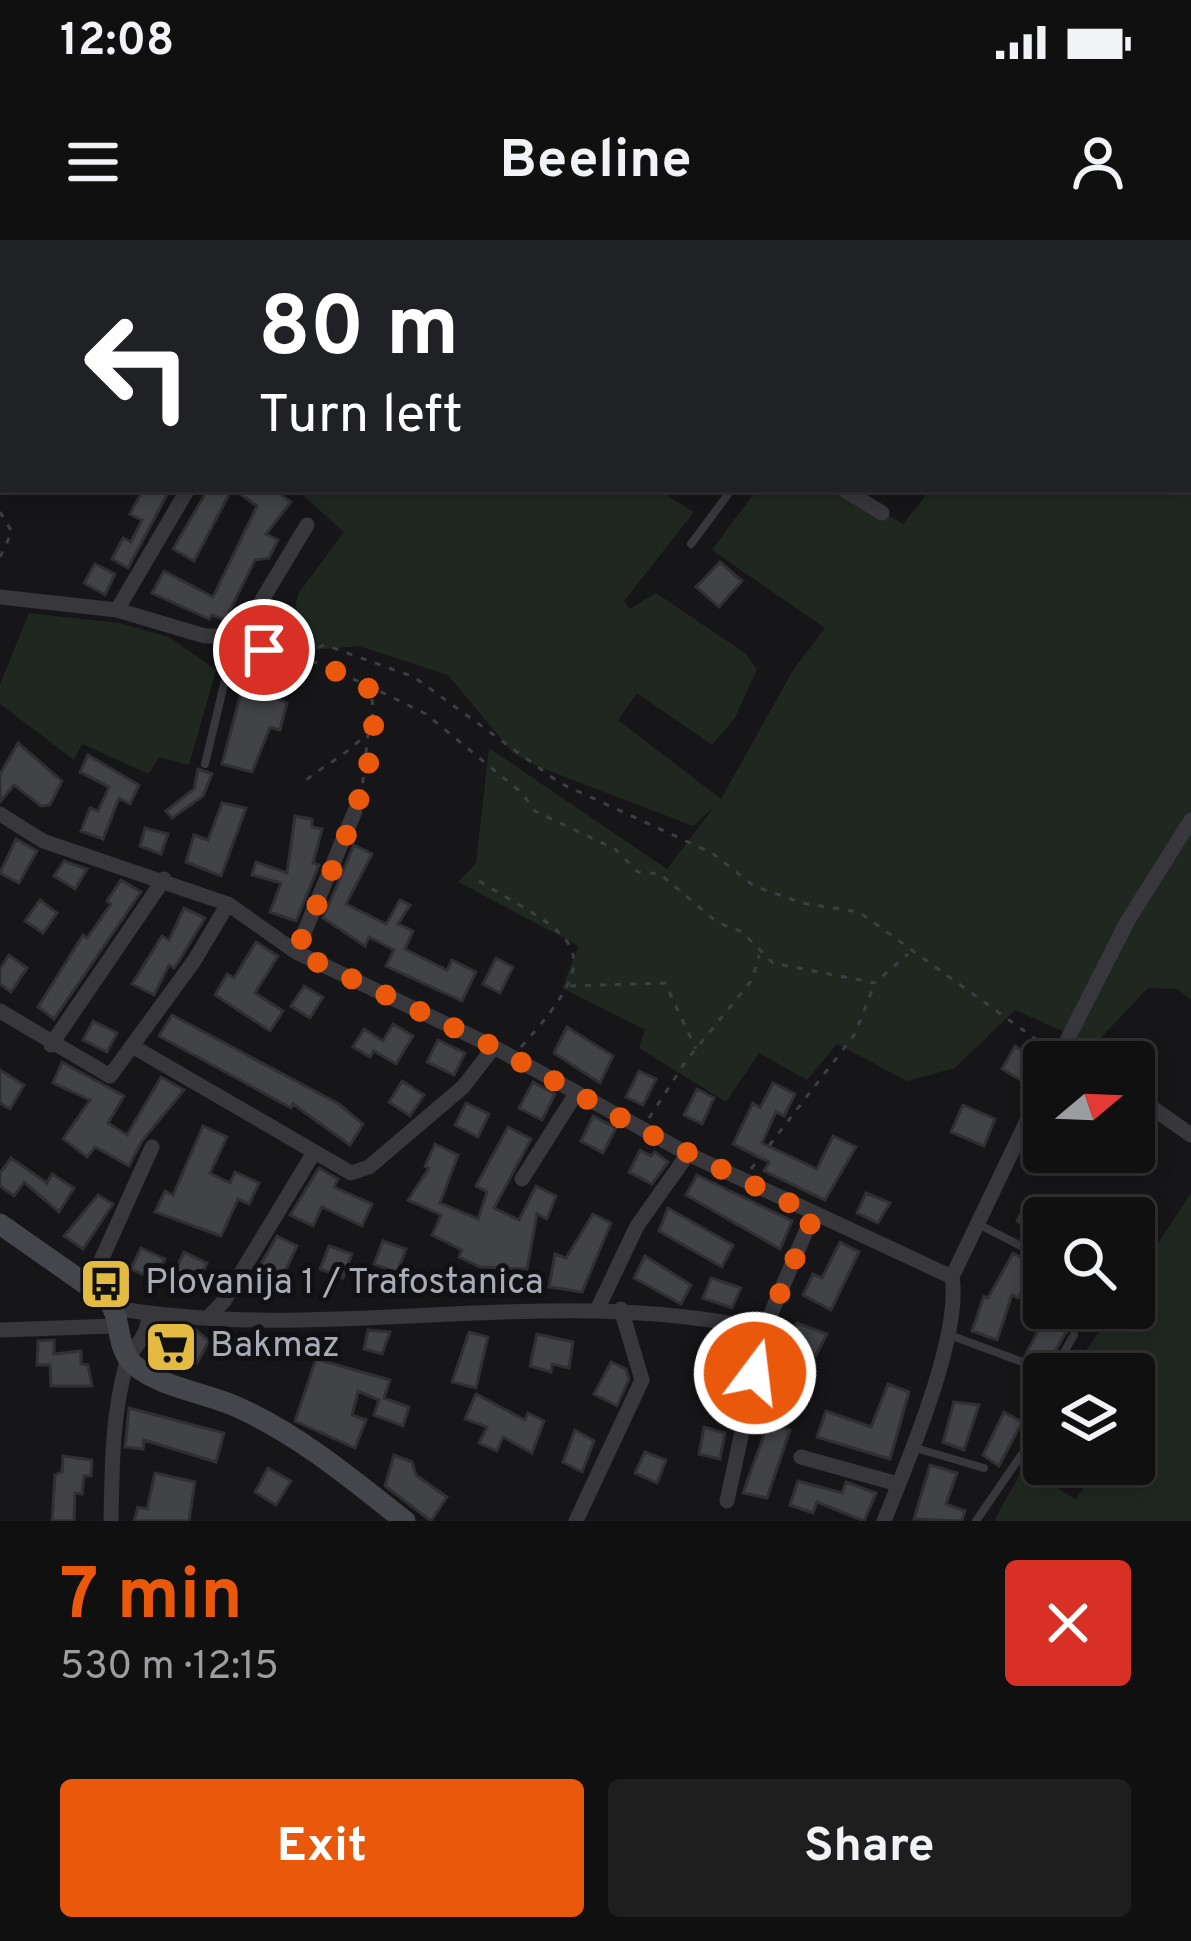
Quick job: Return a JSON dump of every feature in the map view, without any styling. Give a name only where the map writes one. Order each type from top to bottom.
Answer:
[{"type":"street","points":[[117,610],[186,492]]},
{"type":"street","points":[[849,492],[882,513]]},
{"type":"street","points":[[0,597],[117,610],[235,640],[307,525]]},
{"type":"street","points":[[296,952],[355,811]]},
{"type":"street","points":[[0,814],[43,841],[229,904],[296,952],[494,1047],[688,1154],[952,1276]]},
{"type":"street","points":[[1067,1041],[1127,922],[1191,820]]},
{"type":"street","points":[[51,1045],[164,879]]},
{"type":"street","points":[[0,1011],[110,1076],[229,904]]},
{"type":"street","points":[[132,1046],[351,1173],[369,1167],[463,1087],[494,1047]]},
{"type":"street","points":[[522,1179],[575,1095]]},
{"type":"street","points":[[1155,1104],[1176,1113],[1191,1135]]},
{"type":"street","points":[[884,1521],[946,1333],[955,1294],[952,1276],[1023,1128]]},
{"type":"street","points":[[89,1287],[152,1148]]},
{"type":"street","points":[[208,1318],[224,1301],[313,1154]]},
{"type":"street","points":[[598,1308],[637,1226],[688,1154]]},
{"type":"street","points":[[728,1501],[764,1330],[814,1215]]},
{"type":"street","points":[[0,1224],[89,1287],[115,1317],[128,1358],[140,1370],[239,1408],[298,1442],[405,1521]]},
{"type":"street","points":[[0,1330],[149,1314],[208,1318],[598,1308],[696,1314],[764,1330]]},
{"type":"street","points":[[576,1521],[642,1380],[621,1310]]},
{"type":"street","points":[[111,1521],[112,1445],[128,1358],[146,1339],[149,1314]]},
{"type":"street","points":[[801,1456],[898,1484]]},
{"type":"lane","points":[[691,544],[730,492]]},
{"type":"lane","points":[[205,764],[235,640]]},
{"type":"lane","points":[[976,1223],[1023,1247]]},
{"type":"lane","points":[[946,1333],[1052,1373],[1074,1335]]},
{"type":"lane","points":[[912,1447],[984,1468]]},
{"type":"lane","points":[[976,1521],[1023,1453]]},
{"type":"path","points":[[0,512],[12,532],[0,557]]},
{"type":"path","points":[[235,640],[296,654],[398,697],[522,793],[535,811],[615,849],[638,872],[660,874],[692,896],[717,922],[742,932],[759,955],[823,975],[875,983]]},
{"type":"path","points":[[296,654],[325,645],[414,677],[560,783],[712,853],[754,886],[802,903],[859,912],[1043,1041]]},
{"type":"path","points":[[355,811],[367,773],[374,700],[367,685]]},
{"type":"path","points":[[305,781],[353,752],[369,725]]},
{"type":"path","points":[[478,880],[565,931],[575,969],[558,1006],[512,1057]]},
{"type":"path","points":[[743,1181],[776,1130],[855,1034],[875,983],[910,952]]},
{"type":"path","points":[[642,1130],[697,1048],[752,980],[759,955]]},
{"type":"path","points":[[568,986],[656,980],[671,991],[697,1048]]},
{"type":"shaded area","points":[[299,492],[662,492],[694,512],[624,601],[630,609],[656,593],[745,653],[757,669],[735,718],[712,745],[637,693],[618,720],[721,799],[793,670],[825,628],[712,550],[755,492],[848,492],[903,524],[929,492],[1191,492],[1191,1000],[1178,989],[1148,988],[1098,1041],[1085,1041],[1015,1010],[955,1068],[907,1081],[837,1044],[807,1080],[759,1053],[726,1102],[639,1048],[645,1030],[562,988],[579,946],[458,882],[476,863],[489,748],[667,869],[714,807],[693,826],[534,765],[513,753],[448,675],[359,646],[313,650],[254,633],[265,616],[290,634],[298,594],[344,532]]},
{"type":"shaded area","points":[[29,613],[119,623],[169,637],[216,670],[189,765],[159,757],[149,774],[82,744],[74,760],[0,704],[0,684]]},
{"type":"shaded area","points":[[1191,1193],[1191,1521],[994,1521],[1023,1468],[1023,1485],[1052,1485],[1076,1499],[1085,1485],[1155,1485],[1155,1353],[1084,1353],[1101,1329],[1155,1329],[1155,1248]]},
{"type":"building","points":[[141,492],[168,492],[128,568],[112,559],[123,538],[131,542],[142,520],[130,514]]},
{"type":"building","points":[[206,492],[230,492],[194,561],[173,549]]},
{"type":"building","points":[[237,492],[277,492],[291,502],[266,534],[278,540],[269,558],[255,560],[225,620],[212,615],[209,619],[152,593],[164,571],[213,597],[257,506]]},
{"type":"building","points":[[720,562],[742,581],[719,607],[696,587]]},
{"type":"building","points":[[95,564],[115,574],[105,595],[84,583]]},
{"type":"building","points":[[246,674],[281,682],[276,698],[287,703],[280,730],[270,727],[252,772],[222,764]]},
{"type":"building","points":[[18,743],[62,781],[50,805],[41,806],[14,785],[0,802],[0,774]]},
{"type":"building","points":[[88,755],[139,785],[130,804],[119,798],[103,839],[81,831],[90,808],[98,811],[109,787],[80,772]]},
{"type":"building","points":[[198,769],[212,774],[203,796],[172,818],[166,811],[194,789]]},
{"type":"building","points":[[222,803],[246,808],[221,876],[186,862],[194,835],[208,840]]},
{"type":"building","points":[[295,816],[312,819],[312,827],[322,829],[313,863],[319,865],[296,921],[270,912],[281,883],[252,875],[256,862],[287,873]]},
{"type":"building","points":[[145,828],[168,834],[161,854],[140,846]]},
{"type":"building","points":[[16,839],[37,851],[19,883],[0,873]]},
{"type":"building","points":[[354,845],[372,854],[346,904],[386,924],[400,900],[410,905],[398,924],[413,931],[405,949],[447,970],[452,960],[476,972],[462,1001],[386,966],[394,950],[369,937],[365,946],[323,918]]},
{"type":"building","points":[[64,861],[87,869],[75,889],[54,876]]},
{"type":"building","points":[[121,880],[141,892],[54,1019],[38,1007],[83,935],[87,938],[111,904],[107,901]]},
{"type":"building","points":[[40,900],[57,913],[43,933],[25,921]]},
{"type":"building","points":[[184,908],[205,918],[179,961],[174,968],[169,965],[154,995],[132,984],[162,936],[169,940]]},
{"type":"building","points":[[256,942],[278,956],[255,993],[283,1011],[270,1031],[215,995],[227,974],[234,978]]},
{"type":"building","points":[[9,955],[27,968],[11,992],[0,984],[0,969]]},
{"type":"building","points":[[496,958],[513,967],[500,993],[483,984]]},
{"type":"building","points":[[304,986],[323,997],[310,1018],[291,1006]]},
{"type":"building","points":[[172,1015],[339,1104],[363,1124],[350,1145],[293,1104],[291,1108],[159,1036]]},
{"type":"building","points":[[93,1021],[117,1033],[107,1052],[83,1040]]},
{"type":"building","points":[[393,1024],[413,1036],[396,1064],[374,1051],[370,1057],[353,1047],[364,1029],[383,1041]]},
{"type":"building","points":[[567,1027],[613,1056],[600,1083],[554,1053]]},
{"type":"building","points":[[438,1040],[465,1053],[454,1075],[427,1062]]},
{"type":"building","points":[[1015,1046],[1023,1051],[1023,1081],[1002,1069]]},
{"type":"building","points":[[62,1062],[124,1096],[108,1123],[127,1135],[161,1077],[184,1090],[142,1141],[129,1166],[95,1147],[87,1157],[63,1139],[90,1100],[53,1083]]},
{"type":"building","points":[[0,1070],[24,1085],[10,1109],[0,1103]]},
{"type":"building","points":[[639,1071],[656,1079],[643,1105],[626,1097]]},
{"type":"building","points":[[402,1081],[424,1095],[410,1116],[389,1102]]},
{"type":"building","points":[[533,1082],[555,1094],[542,1120],[519,1108]]},
{"type":"building","points":[[773,1083],[795,1094],[784,1116],[776,1112],[762,1143],[817,1169],[833,1136],[856,1147],[825,1200],[764,1171],[769,1162],[733,1144],[753,1103],[760,1108]]},
{"type":"building","points":[[697,1089],[714,1098],[702,1124],[684,1115]]},
{"type":"building","points":[[466,1103],[489,1114],[478,1137],[455,1125]]},
{"type":"building","points":[[963,1105],[995,1119],[984,1146],[951,1132]]},
{"type":"building","points":[[593,1116],[616,1128],[603,1153],[581,1141]]},
{"type":"building","points":[[203,1126],[227,1137],[210,1173],[230,1183],[235,1172],[259,1183],[249,1204],[238,1199],[221,1236],[155,1212],[165,1191],[173,1195]]},
{"type":"building","points":[[508,1127],[531,1139],[494,1208],[519,1220],[536,1186],[556,1196],[547,1219],[537,1214],[527,1269],[480,1267],[459,1257],[462,1250],[432,1235],[441,1215],[408,1200],[429,1168],[425,1166],[435,1144],[458,1155],[440,1203],[478,1219],[487,1192],[476,1186]]},
{"type":"building","points":[[640,1150],[651,1156],[655,1152],[668,1162],[652,1184],[629,1172]]},
{"type":"building","points":[[11,1158],[47,1183],[52,1174],[74,1188],[59,1212],[24,1182],[14,1196],[0,1186],[0,1173]]},
{"type":"building","points":[[319,1168],[338,1179],[334,1187],[372,1204],[362,1226],[322,1207],[313,1226],[290,1215]]},
{"type":"building","points":[[697,1175],[792,1221],[780,1249],[686,1195]]},
{"type":"building","points":[[866,1193],[890,1203],[878,1223],[857,1213]]},
{"type":"building","points":[[98,1195],[113,1204],[83,1249],[64,1236]]},
{"type":"building","points":[[668,1208],[733,1245],[722,1267],[659,1231]]},
{"type":"building","points":[[593,1214],[611,1223],[582,1292],[549,1287],[555,1254],[566,1258]]},
{"type":"building","points":[[277,1236],[297,1246],[277,1289],[253,1278]]},
{"type":"building","points":[[383,1241],[406,1249],[397,1273],[374,1264]]},
{"type":"building","points":[[840,1242],[859,1252],[831,1310],[803,1295],[813,1274],[822,1278]]},
{"type":"building","points":[[329,1246],[352,1254],[343,1278],[320,1269]]},
{"type":"building","points":[[141,1248],[165,1259],[155,1280],[131,1269]]},
{"type":"building","points":[[184,1252],[207,1263],[197,1284],[174,1273]]},
{"type":"building","points":[[1013,1253],[1023,1259],[1023,1289],[1018,1298],[1012,1295],[997,1340],[972,1331],[984,1296],[988,1298]]},
{"type":"building","points":[[645,1256],[691,1285],[681,1304],[634,1278]]},
{"type":"building","points":[[711,1278],[741,1288],[732,1308],[703,1298]]},
{"type":"building","points":[[797,1323],[827,1334],[816,1355],[788,1343]]},
{"type":"building","points":[[168,1326],[180,1334],[183,1329],[192,1334],[196,1330],[209,1341],[197,1363],[183,1355],[178,1363],[153,1346]]},
{"type":"building","points":[[1039,1329],[1074,1329],[1067,1331],[1054,1353],[1027,1352]]},
{"type":"building","points":[[368,1330],[390,1332],[382,1354],[364,1349]]},
{"type":"building","points":[[469,1332],[488,1337],[476,1388],[452,1382]]},
{"type":"building","points":[[537,1334],[573,1342],[569,1368],[552,1364],[551,1372],[530,1366]]},
{"type":"building","points":[[54,1340],[54,1354],[81,1351],[81,1364],[88,1365],[92,1386],[51,1386],[50,1365],[37,1365],[38,1341]]},
{"type":"building","points":[[714,1341],[736,1348],[733,1358],[743,1370],[737,1396],[732,1396],[736,1373],[711,1368]]},
{"type":"building","points":[[316,1359],[390,1380],[384,1398],[409,1407],[403,1426],[374,1415],[379,1400],[358,1391],[352,1415],[366,1420],[355,1448],[295,1421]]},
{"type":"building","points":[[611,1362],[626,1369],[629,1379],[617,1406],[594,1394]]},
{"type":"building","points":[[777,1369],[801,1375],[794,1399],[771,1392]]},
{"type":"building","points":[[888,1384],[909,1392],[890,1459],[817,1437],[826,1411],[871,1427]]},
{"type":"building","points":[[476,1394],[525,1420],[528,1413],[544,1421],[532,1453],[503,1437],[497,1451],[479,1443],[487,1427],[465,1419]]},
{"type":"building","points":[[954,1402],[979,1405],[964,1450],[943,1442]]},
{"type":"building","points":[[129,1408],[224,1433],[216,1462],[144,1440],[143,1449],[125,1447]]},
{"type":"building","points":[[1004,1412],[1022,1422],[999,1466],[983,1455]]},
{"type":"building","points":[[768,1424],[790,1430],[767,1498],[743,1493]]},
{"type":"building","points":[[704,1427],[725,1433],[720,1459],[699,1454]]},
{"type":"building","points":[[575,1430],[594,1441],[582,1472],[563,1462]]},
{"type":"building","points":[[645,1452],[666,1460],[657,1483],[635,1473]]},
{"type":"building","points":[[394,1455],[412,1462],[416,1475],[447,1497],[431,1521],[385,1486]]},
{"type":"building","points":[[63,1456],[92,1460],[91,1476],[84,1476],[82,1494],[75,1493],[74,1521],[52,1521],[55,1475],[62,1472]]},
{"type":"building","points":[[930,1465],[957,1473],[946,1504],[965,1511],[962,1521],[914,1519]]},
{"type":"building","points":[[268,1468],[291,1481],[276,1505],[255,1492]]},
{"type":"building","points":[[155,1473],[195,1482],[189,1521],[134,1521],[138,1507],[147,1509]]},
{"type":"building","points":[[798,1481],[842,1493],[846,1482],[876,1493],[864,1521],[817,1502],[813,1513],[790,1505]]},
{"type":"place","name":"Plovanija 1 / Trafostanica","points":[[106,1284]]},
{"type":"place","name":"Bakmaz","points":[[171,1347]]},
{"type":"route","points":[[264,650],[296,654],[367,685],[374,700],[362,797],[296,952],[494,1047],[575,1095],[814,1215],[764,1330],[755,1373]]}]
